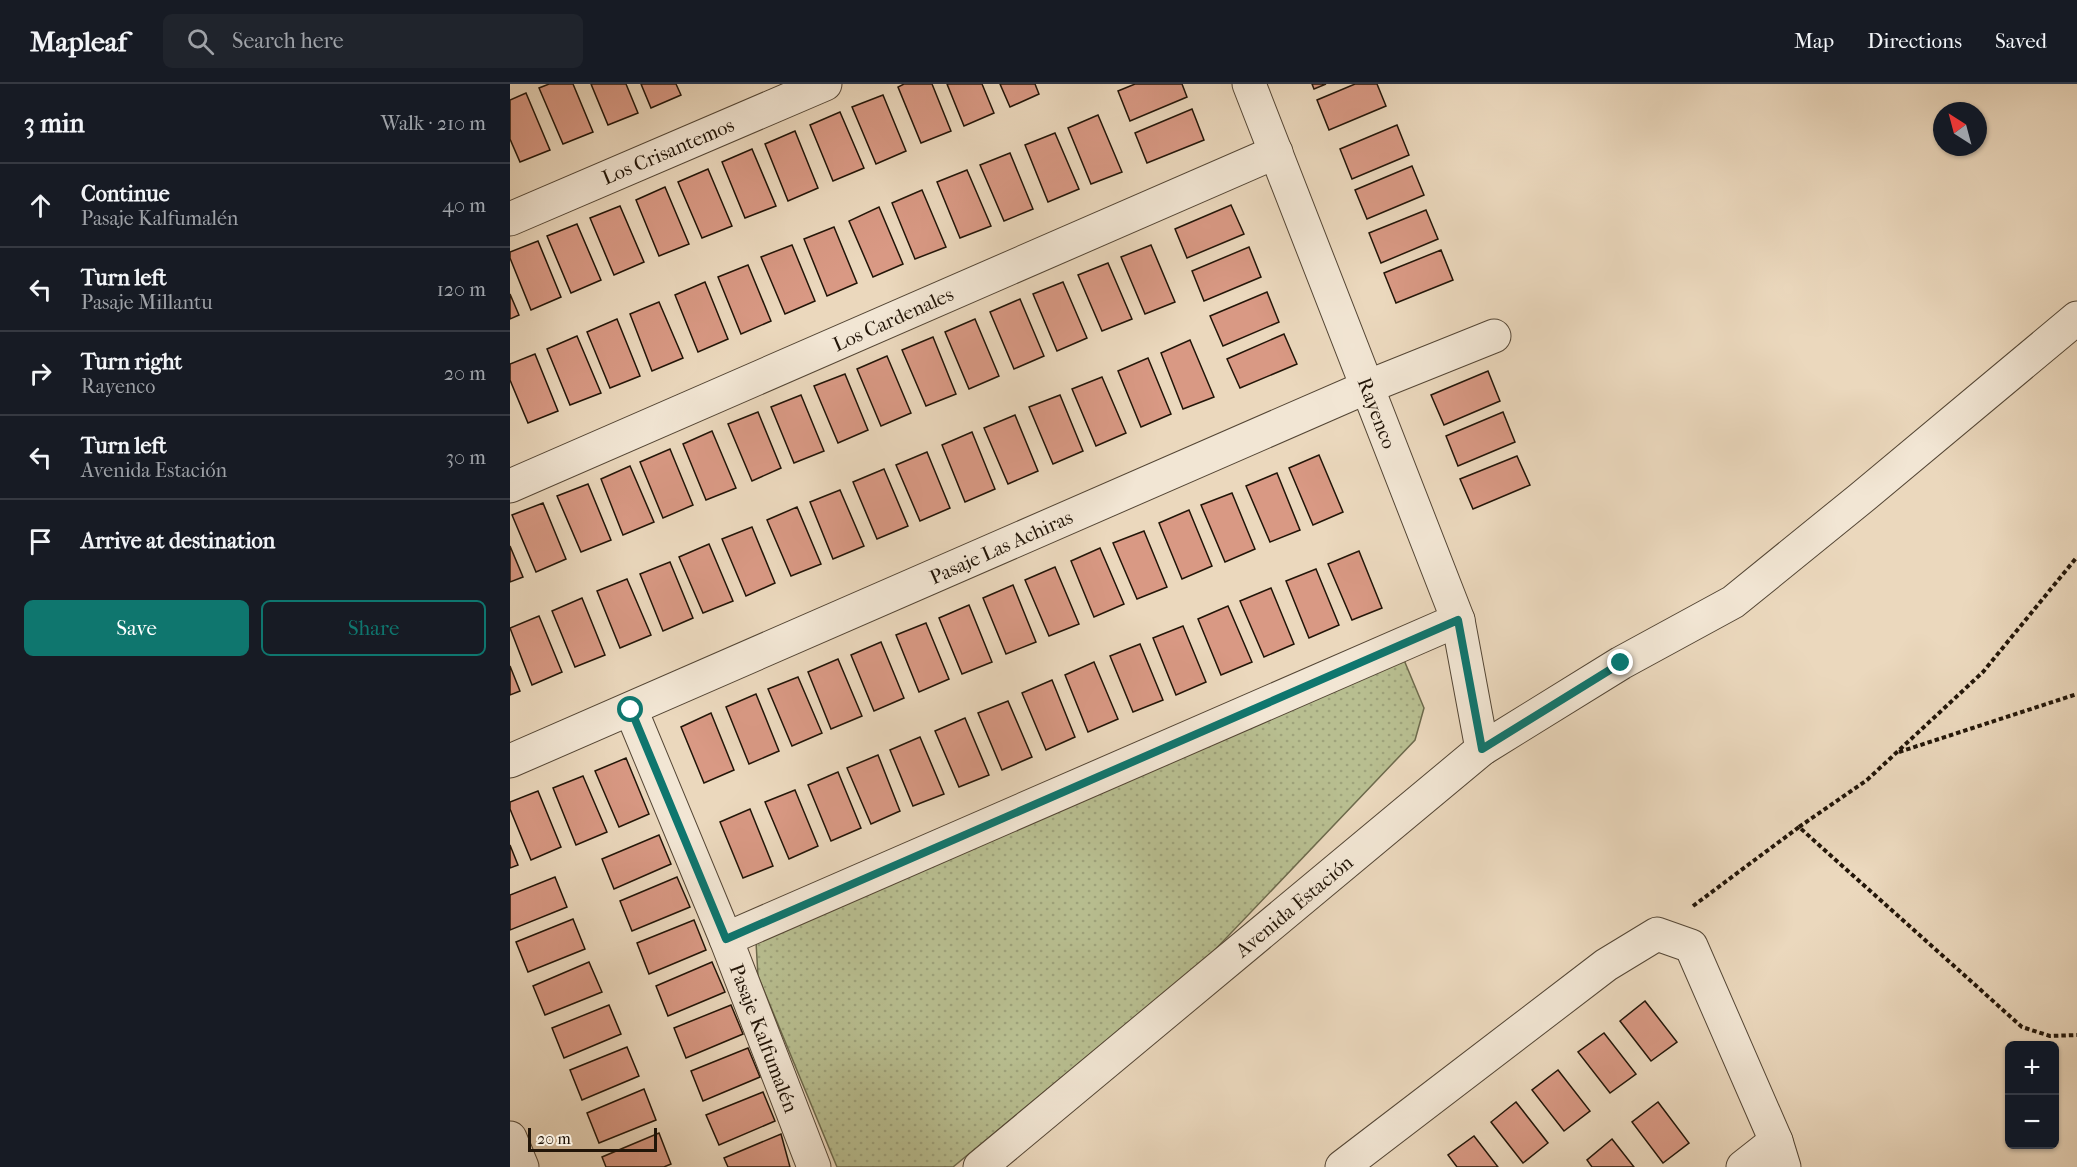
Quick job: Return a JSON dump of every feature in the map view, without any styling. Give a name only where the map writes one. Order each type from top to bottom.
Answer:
[{"type":"street","name":"Los Crisantemos","points":[[510,219],[825,84]]},
{"type":"street","name":"Rayenco","points":[[1250,84],[1458,620],[1482,749]]},
{"type":"street","name":"Los Cardenales","points":[[510,486],[1276,152]]},
{"type":"street","name":"Avenida Estación","points":[[980,1167],[1482,749],[1621,663],[1733,602],[2077,318]]},
{"type":"street","name":"Pasaje Las Achiras","points":[[510,761],[1367,387],[1494,336]]},
{"type":"street","points":[[726,939],[1458,620]]},
{"type":"street","name":"Pasaje Kalfumalén","points":[[631,710],[726,939],[814,1167]]},
{"type":"street","points":[[1342,1167],[1606,965],[1657,934],[1691,946],[1780,1154],[1743,1167]]},
{"type":"street","points":[[510,1138],[522,1167]]},
{"type":"path","points":[[1657,934],[1799,827],[1867,780],[1983,672],[2077,557]]},
{"type":"path","points":[[1896,753],[2077,694]]},
{"type":"path","points":[[1799,827],[2022,1027],[2050,1036],[2077,1035]]},
{"type":"green space","points":[[1404,660],[1424,708],[1415,740],[1210,955],[953,1167],[837,1167],[758,976],[756,942]]},
{"type":"building","points":[[549,84],[573,84],[593,132],[563,144],[539,88]]},
{"type":"building","points":[[591,84],[626,84],[638,113],[608,125]]},
{"type":"building","points":[[641,84],[676,84],[681,95],[651,108]]},
{"type":"building","points":[[904,84],[932,84],[951,131],[921,143],[898,87]]},
{"type":"building","points":[[947,84],[982,84],[994,113],[964,126]]},
{"type":"building","points":[[1000,84],[1035,84],[1039,94],[1010,107]]},
{"type":"building","points":[[1135,84],[1182,84],[1187,97],[1130,121],[1118,91]]},
{"type":"building","points":[[1312,84],[1326,84],[1314,89]]},
{"type":"building","points":[[1355,84],[1377,84],[1386,106],[1329,130],[1317,100]]},
{"type":"building","points":[[526,93],[550,150],[520,162],[510,139],[510,100]]},
{"type":"building","points":[[883,95],[906,151],[876,164],[852,107]]},
{"type":"building","points":[[1192,109],[1204,140],[1147,163],[1135,133]]},
{"type":"building","points":[[840,112],[864,168],[833,181],[810,125]]},
{"type":"building","points":[[1098,115],[1122,172],[1091,184],[1068,128]]},
{"type":"building","points":[[1397,125],[1409,155],[1352,179],[1340,149]]},
{"type":"building","points":[[795,131],[818,188],[788,201],[765,144]]},
{"type":"building","points":[[1055,133],[1079,189],[1048,202],[1025,145]]},
{"type":"building","points":[[752,149],[776,206],[745,218],[722,162]]},
{"type":"building","points":[[1010,153],[1033,209],[1004,221],[980,165]]},
{"type":"building","points":[[1412,166],[1424,195],[1367,219],[1355,190]]},
{"type":"building","points":[[708,169],[732,226],[702,238],[678,182]]},
{"type":"building","points":[[967,170],[991,226],[960,238],[937,182]]},
{"type":"building","points":[[665,187],[689,244],[659,256],[636,200]]},
{"type":"building","points":[[922,190],[946,247],[915,259],[892,203]]},
{"type":"building","points":[[1231,205],[1244,234],[1187,258],[1175,229]]},
{"type":"building","points":[[620,206],[644,262],[614,275],[590,218]]},
{"type":"building","points":[[879,207],[903,264],[873,277],[849,221]]},
{"type":"building","points":[[1426,210],[1438,239],[1381,263],[1369,233]]},
{"type":"building","points":[[577,224],[601,280],[571,293],[547,236]]},
{"type":"building","points":[[834,227],[857,283],[827,296],[804,239]]},
{"type":"building","points":[[538,241],[561,297],[531,310],[510,258],[510,252]]},
{"type":"building","points":[[792,245],[815,301],[785,314],[761,257]]},
{"type":"building","points":[[1151,245],[1175,302],[1145,314],[1121,257]]},
{"type":"building","points":[[1249,247],[1261,277],[1204,301],[1192,271]]},
{"type":"building","points":[[1441,250],[1453,280],[1396,303],[1384,273]]},
{"type":"building","points":[[1108,263],[1132,319],[1102,331],[1078,275]]},
{"type":"building","points":[[748,265],[771,321],[741,334],[718,277]]},
{"type":"building","points":[[705,282],[728,339],[698,352],[675,295]]},
{"type":"building","points":[[1063,282],[1087,338],[1057,351],[1033,294]]},
{"type":"building","points":[[1267,292],[1279,322],[1223,346],[1210,316]]},
{"type":"building","points":[[510,294],[519,315],[510,319]]},
{"type":"building","points":[[1020,299],[1044,356],[1014,369],[990,312]]},
{"type":"building","points":[[659,302],[683,358],[652,371],[630,314]]},
{"type":"building","points":[[617,319],[640,376],[610,388],[587,332]]},
{"type":"building","points":[[975,319],[999,376],[969,389],[945,332]]},
{"type":"building","points":[[1284,334],[1297,364],[1240,388],[1227,359]]},
{"type":"building","points":[[577,336],[601,393],[570,405],[547,349]]},
{"type":"building","points":[[933,337],[956,394],[926,406],[902,350]]},
{"type":"building","points":[[1190,340],[1214,397],[1183,409],[1161,353]]},
{"type":"building","points":[[535,354],[558,411],[528,423],[510,380],[510,364]]},
{"type":"building","points":[[887,356],[911,413],[881,426],[857,369]]},
{"type":"building","points":[[1148,358],[1171,414],[1141,427],[1118,371]]},
{"type":"building","points":[[1488,371],[1500,401],[1444,425],[1431,395]]},
{"type":"building","points":[[845,374],[868,430],[838,443],[814,386]]},
{"type":"building","points":[[1102,377],[1126,433],[1096,446],[1072,389]]},
{"type":"building","points":[[801,395],[824,451],[794,463],[771,407]]},
{"type":"building","points":[[1060,395],[1083,451],[1053,464],[1029,407]]},
{"type":"building","points":[[758,412],[781,468],[752,481],[728,424]]},
{"type":"building","points":[[1503,412],[1515,442],[1458,466],[1446,436]]},
{"type":"building","points":[[1015,415],[1038,471],[1008,484],[984,428]]},
{"type":"building","points":[[712,431],[736,488],[706,500],[683,444]]},
{"type":"building","points":[[972,432],[995,489],[965,502],[942,445]]},
{"type":"building","points":[[670,449],[693,505],[663,518],[640,462]]},
{"type":"building","points":[[927,452],[950,508],[920,521],[896,465]]},
{"type":"building","points":[[1319,455],[1343,512],[1313,525],[1289,468]]},
{"type":"building","points":[[1517,456],[1530,485],[1473,509],[1460,479]]},
{"type":"building","points":[[630,466],[654,522],[623,535],[601,479]]},
{"type":"building","points":[[884,469],[908,526],[877,539],[853,482]]},
{"type":"building","points":[[1277,473],[1300,530],[1270,542],[1246,486]]},
{"type":"building","points":[[588,484],[611,540],[581,552],[557,496]]},
{"type":"building","points":[[840,490],[864,546],[833,559],[810,502]]},
{"type":"building","points":[[1232,493],[1255,549],[1225,562],[1201,505]]},
{"type":"building","points":[[543,503],[566,559],[536,572],[512,515]]},
{"type":"building","points":[[797,507],[821,564],[791,576],[767,520]]},
{"type":"building","points":[[1189,510],[1212,566],[1182,579],[1159,523]]},
{"type":"building","points":[[752,527],[775,583],[746,596],[722,539]]},
{"type":"building","points":[[1144,531],[1167,587],[1137,599],[1113,543]]},
{"type":"building","points":[[709,544],[733,601],[703,613],[679,557]]},
{"type":"building","points":[[510,546],[523,577],[510,582]]},
{"type":"building","points":[[1100,548],[1124,604],[1094,617],[1071,561]]},
{"type":"building","points":[[1359,551],[1382,608],[1352,620],[1328,564]]},
{"type":"building","points":[[670,562],[693,618],[663,631],[640,574]]},
{"type":"building","points":[[1055,567],[1079,624],[1049,636],[1025,580]]},
{"type":"building","points":[[1316,569],[1339,625],[1309,638],[1286,581]]},
{"type":"building","points":[[627,579],[651,635],[620,648],[597,591]]},
{"type":"building","points":[[1013,585],[1036,642],[1006,654],[983,598]]},
{"type":"building","points":[[1271,588],[1294,644],[1264,657],[1240,601]]},
{"type":"building","points":[[582,598],[605,655],[575,667],[552,611]]},
{"type":"building","points":[[969,605],[992,662],[962,674],[939,618]]},
{"type":"building","points":[[1228,606],[1252,662],[1221,675],[1198,619]]},
{"type":"building","points":[[539,616],[562,672],[532,685],[510,628]]},
{"type":"building","points":[[926,623],[949,679],[919,692],[896,635]]},
{"type":"building","points":[[1183,626],[1206,682],[1176,695],[1153,638]]},
{"type":"building","points":[[881,642],[904,698],[874,711],[851,655]]},
{"type":"building","points":[[1140,644],[1163,700],[1133,712],[1110,656]]},
{"type":"building","points":[[838,659],[862,716],[831,729],[808,672]]},
{"type":"building","points":[[1094,662],[1118,719],[1088,732],[1065,675]]},
{"type":"building","points":[[510,666],[520,691],[510,695]]},
{"type":"building","points":[[798,677],[822,733],[792,746],[768,689]]},
{"type":"building","points":[[1052,680],[1075,737],[1046,750],[1022,693]]},
{"type":"building","points":[[756,694],[779,751],[749,764],[726,707]]},
{"type":"building","points":[[1008,701],[1032,757],[1002,770],[978,713]]},
{"type":"building","points":[[711,713],[734,770],[704,783],[681,727]]},
{"type":"building","points":[[965,718],[989,775],[959,787],[935,731]]},
{"type":"building","points":[[920,737],[944,794],[913,806],[890,750]]},
{"type":"building","points":[[878,755],[900,811],[871,824],[847,768]]},
{"type":"building","points":[[626,758],[649,814],[619,827],[595,771]]},
{"type":"building","points":[[838,772],[861,828],[831,841],[808,785]]},
{"type":"building","points":[[583,776],[607,832],[576,845],[553,788]]},
{"type":"building","points":[[795,790],[818,846],[789,859],[765,802]]},
{"type":"building","points":[[538,791],[561,847],[531,860],[510,809],[510,802]]},
{"type":"building","points":[[750,809],[773,866],[743,878],[720,822]]},
{"type":"building","points":[[659,835],[671,864],[614,889],[602,859]]},
{"type":"building","points":[[510,845],[518,865],[510,868]]},
{"type":"building","points":[[555,877],[567,907],[510,930],[510,895]]},
{"type":"building","points":[[677,877],[690,907],[632,931],[620,901]]},
{"type":"building","points":[[573,919],[585,949],[528,972],[516,942]]},
{"type":"building","points":[[694,920],[706,950],[649,974],[637,943]]},
{"type":"building","points":[[589,962],[602,992],[545,1015],[533,986]]},
{"type":"building","points":[[712,962],[725,992],[668,1016],[656,986]]},
{"type":"building","points":[[1645,1001],[1677,1042],[1651,1061],[1620,1021]]},
{"type":"building","points":[[609,1005],[621,1034],[564,1058],[552,1028]]},
{"type":"building","points":[[731,1005],[743,1034],[686,1058],[674,1028]]},
{"type":"building","points":[[1604,1033],[1636,1074],[1610,1093],[1578,1052]]},
{"type":"building","points":[[627,1047],[639,1076],[582,1100],[570,1070]]},
{"type":"building","points":[[748,1048],[760,1077],[703,1101],[691,1071]]},
{"type":"building","points":[[1558,1070],[1590,1111],[1564,1131],[1532,1090]]},
{"type":"building","points":[[644,1089],[656,1120],[599,1143],[587,1113]]},
{"type":"building","points":[[763,1092],[775,1121],[719,1145],[706,1115]]},
{"type":"building","points":[[1516,1102],[1548,1143],[1523,1163],[1491,1122]]},
{"type":"building","points":[[1658,1102],[1689,1143],[1663,1163],[1632,1122]]},
{"type":"building","points":[[659,1133],[671,1164],[664,1167],[606,1167],[602,1157]]},
{"type":"building","points":[[781,1134],[790,1167],[728,1167],[724,1158]]},
{"type":"building","points":[[1474,1136],[1498,1167],[1457,1167],[1448,1155]]},
{"type":"building","points":[[1612,1139],[1634,1167],[1592,1167],[1587,1160]]},
{"type":"route","points":[[631,710],[726,939],[1458,620],[1482,749],[1621,663]]}]
